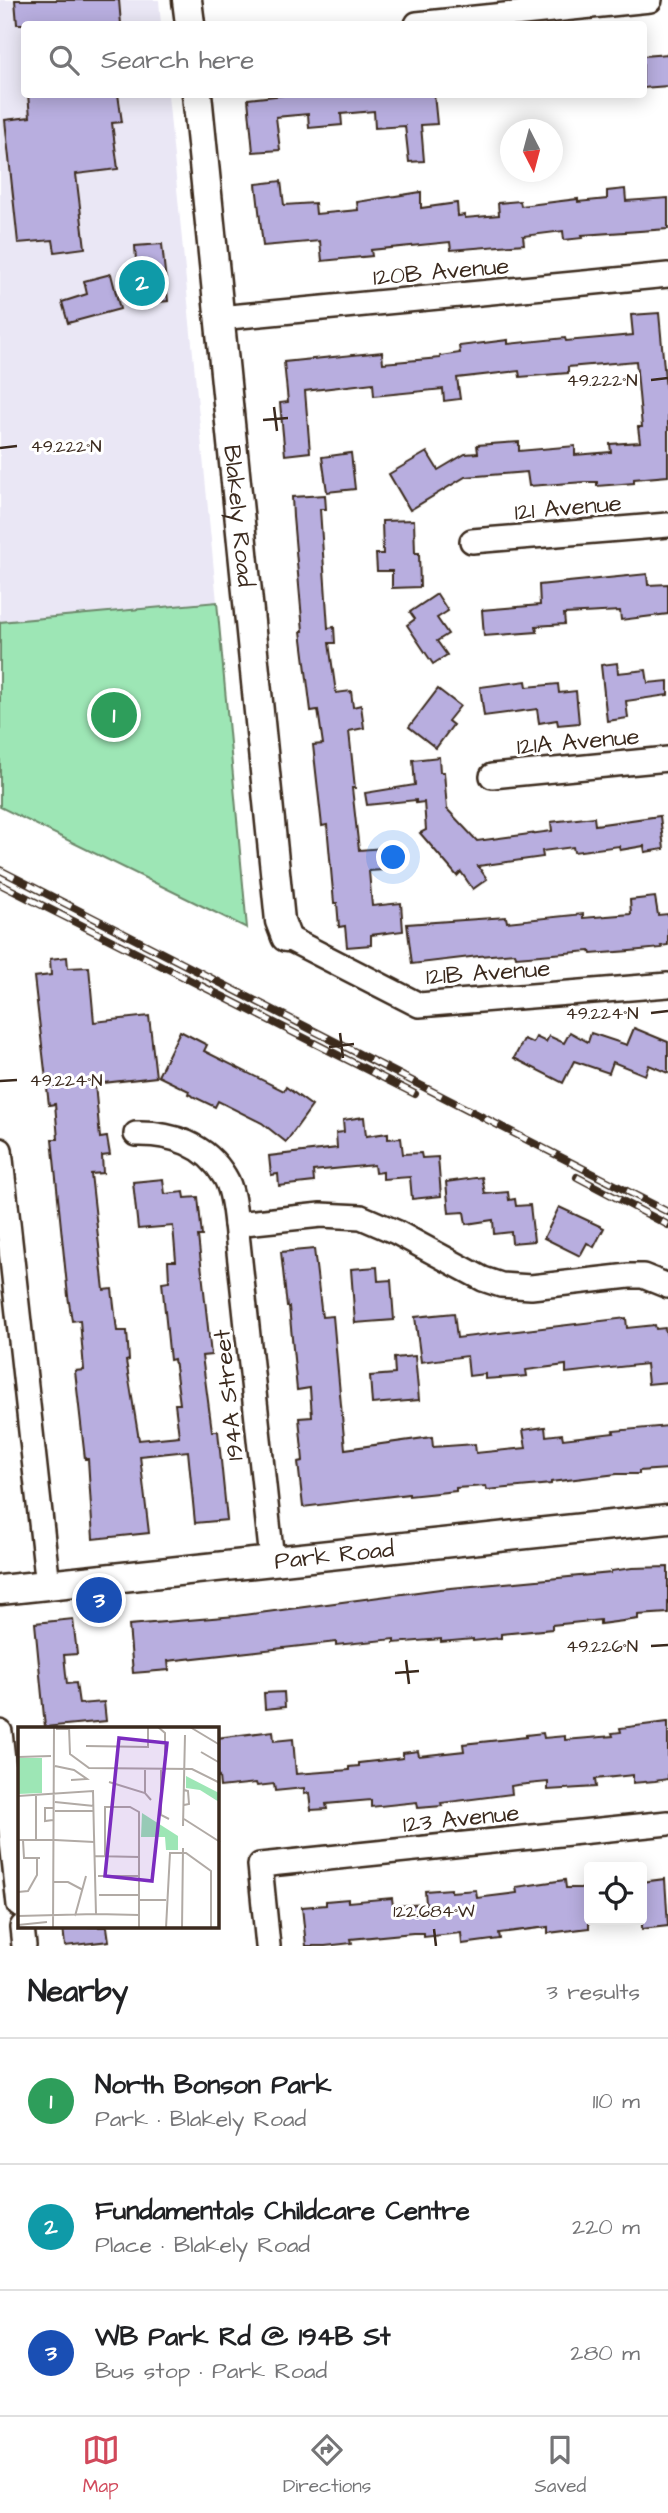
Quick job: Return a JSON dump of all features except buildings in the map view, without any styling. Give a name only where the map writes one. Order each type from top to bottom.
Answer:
[{"type":"street","points":[[187,0],[190,21]]},
{"type":"street","points":[[445,21],[650,0]]},
{"type":"street","name":"Blakely Road","points":[[197,98],[280,921],[286,937]]},
{"type":"street","name":"120B Avenue","points":[[219,318],[668,275]]},
{"type":"street","name":"121 Avenue","points":[[472,541],[668,525]]},
{"type":"street","name":"121A Avenue","points":[[492,776],[668,760]]},
{"type":"street","name":"121B Avenue","points":[[286,937],[419,1005],[668,985]]},
{"type":"street","name":"194A Street","points":[[136,1135],[159,1134],[174,1137],[193,1146],[220,1170],[228,1184],[236,1224],[272,1560]]},
{"type":"street","points":[[0,1150],[48,1586]]},
{"type":"street","points":[[236,1224],[321,1216],[361,1217],[500,1285],[531,1287],[643,1276],[668,1286]]},
{"type":"street","name":"Park Road","points":[[0,1590],[668,1519]]},
{"type":"street","points":[[0,1732],[18,1896]]},
{"type":"street","name":"123 Avenue","points":[[268,1946],[260,1865],[668,1823]]},
{"type":"street","points":[[22,1928],[24,1946]]},
{"type":"shaded area","points":[[0,0],[159,0],[161,21],[21,21],[21,98],[168,98],[217,602],[0,622]]},
{"type":"green space","points":[[217,602],[247,928],[0,807],[0,622]]},
{"type":"railway","points":[[0,870],[668,1212]]},
{"type":"railway","points":[[0,884],[415,1094]]},
{"type":"railway","points":[[577,1177],[668,1225]]},
{"type":"place","name":"Fundamentals Childcare Centre","points":[[142,283]]},
{"type":"place","name":"North Bonson Park","points":[[114,715]]},
{"type":"place","name":"WB Park Rd @ 194B St","points":[[99,1600]]}]
